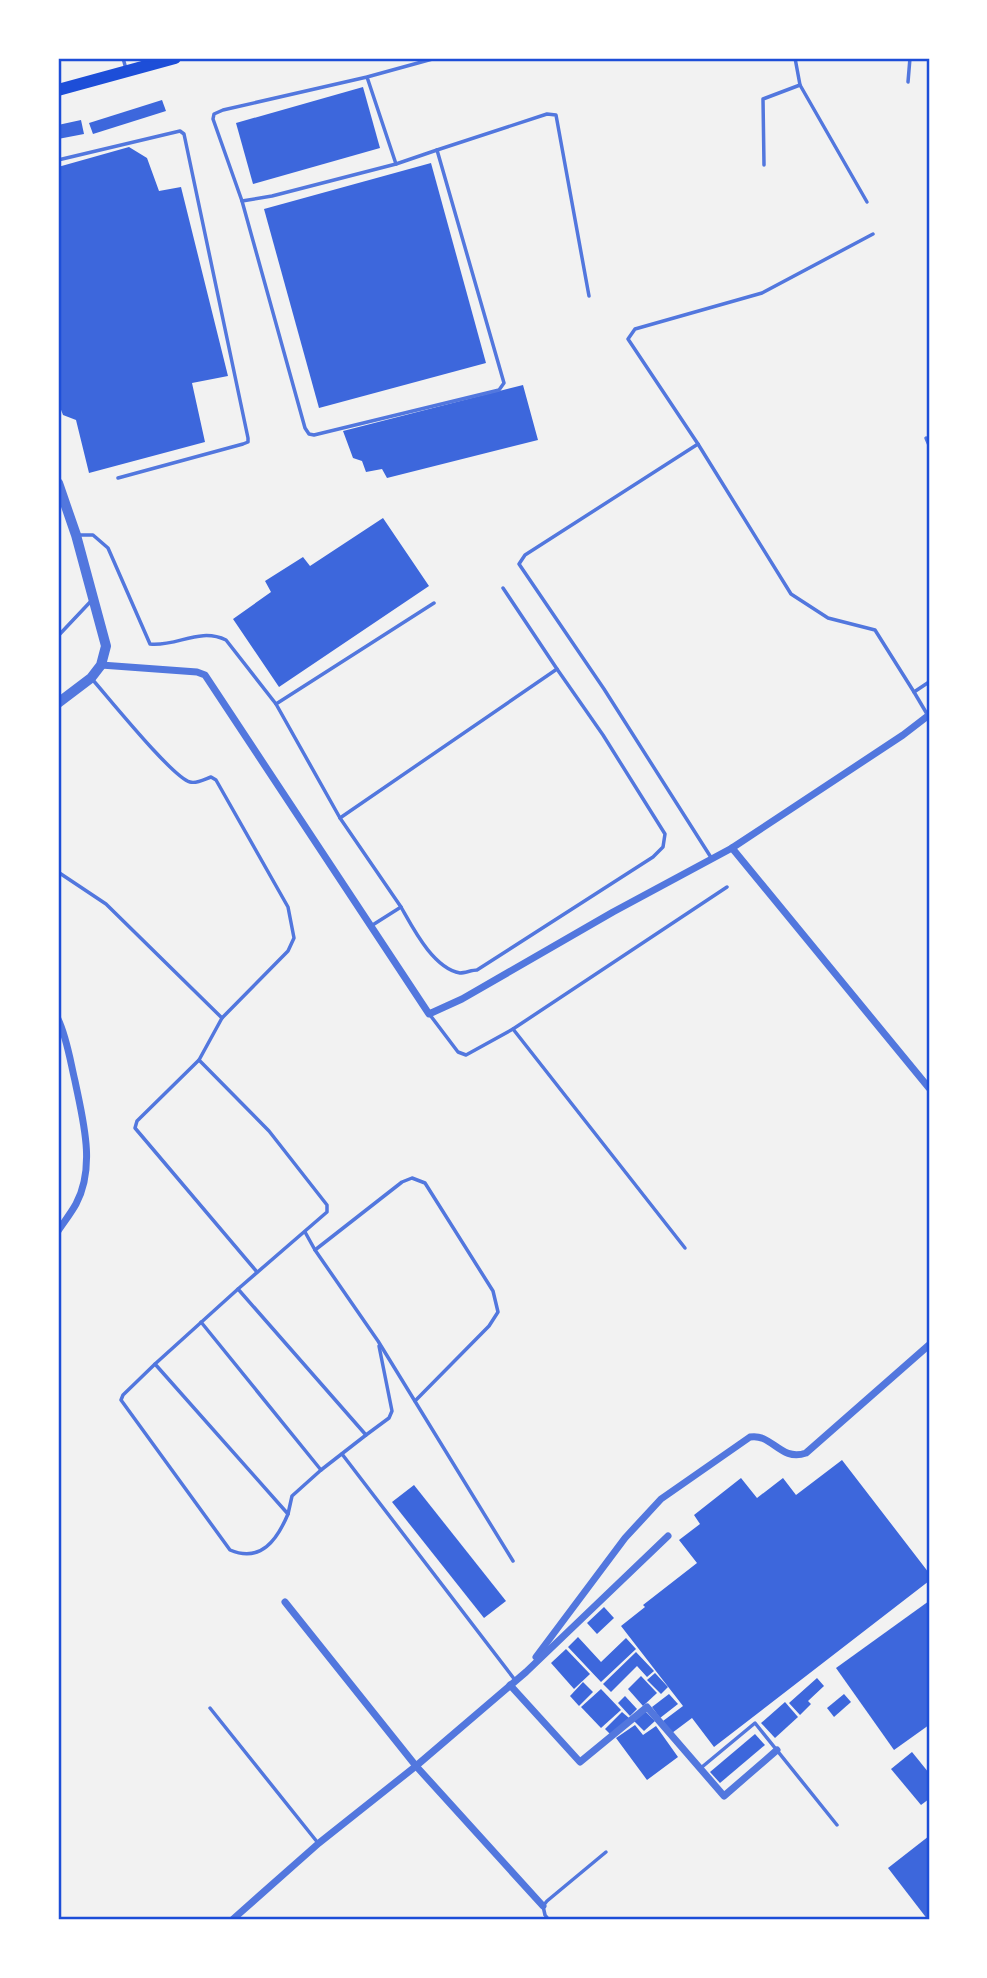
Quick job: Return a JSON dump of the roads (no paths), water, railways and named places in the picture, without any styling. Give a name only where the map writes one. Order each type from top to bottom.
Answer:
[{"type":"highway","points":[[58,90],[125,64],[175,58]]},
{"type":"street","points":[[58,483],[76,535],[106,646],[101,664],[91,678],[58,703]]},
{"type":"street","points":[[101,664],[197,672],[205,675],[429,1014],[462,999],[613,912],[712,860],[904,735],[929,715]]},
{"type":"street","points":[[732,848],[929,1088]]},
{"type":"street","points":[[58,1019],[83,1119],[87,1149],[85,1174],[77,1202],[58,1231]]},
{"type":"street","points":[[526,1672],[625,1538],[661,1499],[750,1437],[760,1436],[787,1454],[796,1456],[806,1453],[929,1345]]},
{"type":"street","points":[[232,1920],[319,1843],[416,1766],[526,1672],[668,1536]]},
{"type":"street","points":[[285,1602],[416,1766],[543,1906]]},
{"type":"street","points":[[512,1683],[580,1762],[647,1707],[724,1796],[776,1750]]},
{"type":"lane","points":[[436,58],[214,114],[213,119],[242,201],[305,428],[309,434],[314,435],[499,390],[504,383],[437,150]]},
{"type":"lane","points":[[795,58],[800,85],[867,202]]},
{"type":"lane","points":[[908,82],[910,58]]},
{"type":"lane","points":[[367,77],[396,164]]},
{"type":"lane","points":[[764,165],[763,99],[800,85]]},
{"type":"lane","points":[[242,201],[272,196],[396,164],[552,113],[556,115],[589,296]]},
{"type":"lane","points":[[58,160],[180,131],[184,134],[248,438],[248,442],[243,444],[118,478]]},
{"type":"lane","points":[[873,234],[762,293],[632,331],[628,339],[698,444],[791,594],[828,618],[875,630],[929,715]]},
{"type":"lane","points":[[926,438],[929,445]]},
{"type":"lane","points":[[698,444],[525,555],[519,564],[604,689],[712,860]]},
{"type":"lane","points":[[76,535],[93,535],[108,548],[150,645],[214,634],[226,640],[276,704],[340,818],[401,907],[423,945],[442,963],[461,973],[477,970],[653,857],[663,846],[664,834],[603,735],[503,588]]},
{"type":"lane","points":[[58,636],[94,598]]},
{"type":"lane","points":[[276,704],[434,603]]},
{"type":"lane","points":[[340,818],[557,669]]},
{"type":"lane","points":[[91,678],[158,755],[187,781],[194,783],[211,777],[216,780],[288,907],[294,938],[288,951],[222,1018],[200,1060],[137,1121],[135,1128],[257,1272]]},
{"type":"lane","points":[[914,692],[929,682]]},
{"type":"lane","points":[[58,872],[106,904],[222,1018]]},
{"type":"lane","points":[[429,1014],[461,1054],[466,1055],[513,1029],[727,887]]},
{"type":"lane","points":[[371,926],[401,907]]},
{"type":"lane","points":[[513,1029],[685,1248]]},
{"type":"lane","points":[[200,1060],[269,1131],[327,1205],[327,1212],[201,1322],[123,1395],[121,1400],[230,1550],[241,1554],[259,1553],[280,1532],[292,1496],[389,1418],[392,1411],[378,1340]]},
{"type":"lane","points":[[315,1250],[402,1182],[412,1178],[425,1183],[493,1292],[498,1312],[489,1325],[415,1401]]},
{"type":"lane","points":[[305,1231],[315,1250],[378,1340],[513,1561]]},
{"type":"lane","points":[[238,1289],[366,1435]]},
{"type":"lane","points":[[201,1322],[321,1470]]},
{"type":"lane","points":[[155,1364],[288,1514]]},
{"type":"lane","points":[[342,1454],[512,1683]]},
{"type":"lane","points":[[210,1708],[319,1843]]},
{"type":"lane","points":[[699,1769],[755,1723],[837,1825]]},
{"type":"lane","points":[[549,1920],[543,1906],[606,1852]]}]
